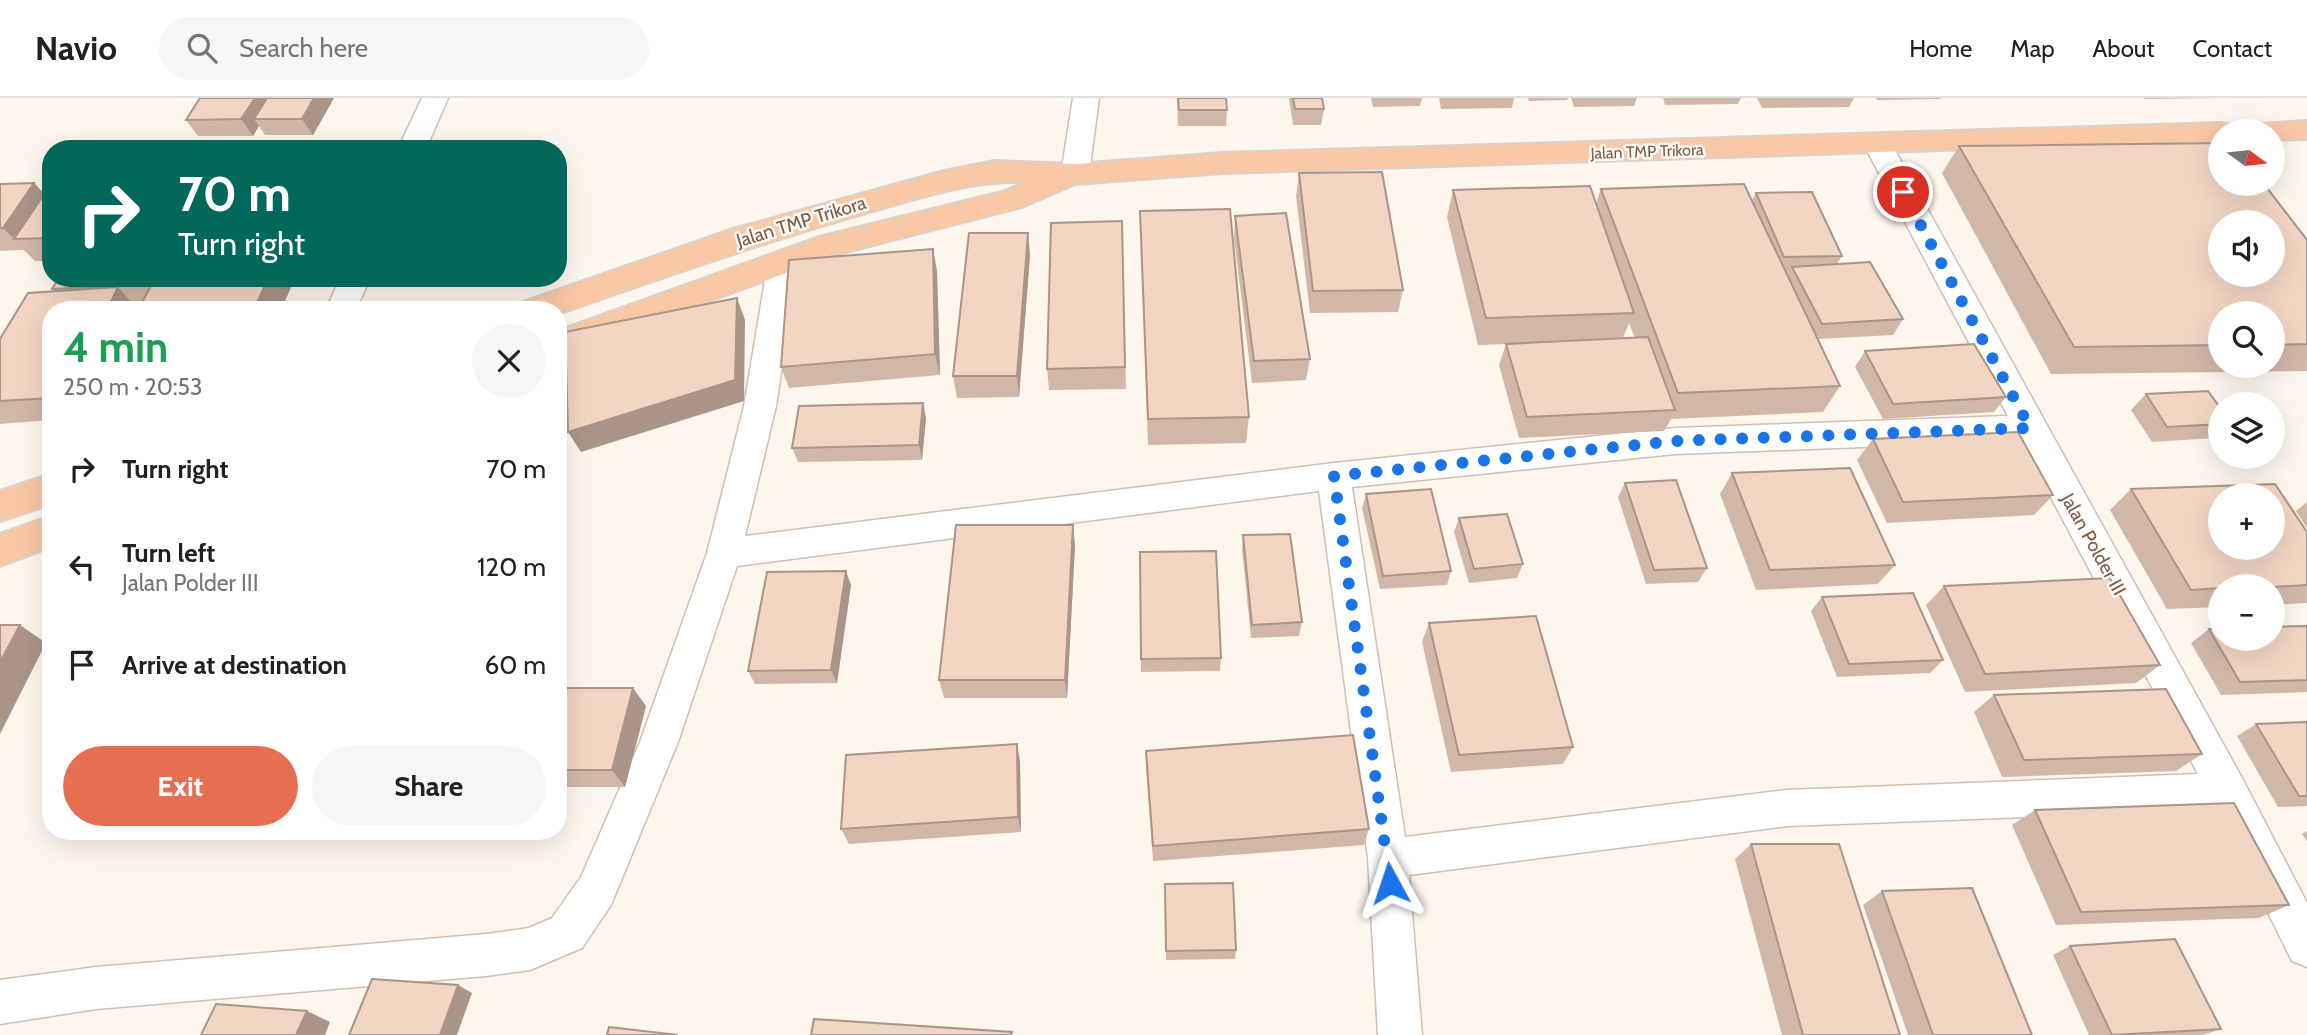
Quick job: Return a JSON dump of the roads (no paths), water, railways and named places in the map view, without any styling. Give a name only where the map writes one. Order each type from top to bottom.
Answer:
[{"type":"highway","points":[[2286,131],[2307,130]]},
{"type":"highway","name":"Jalan TMP Trikora","points":[[561,301],[744,237],[898,192],[994,171],[1074,174],[1223,163],[2208,137]]},
{"type":"highway","name":"Jalan TMP Trikora","points":[[567,341],[843,242],[1011,200],[1074,174]]},
{"type":"highway","points":[[0,506],[42,492]]},
{"type":"highway","points":[[0,550],[42,534]]},
{"type":"street","points":[[416,140],[435,98]]},
{"type":"street","points":[[1074,174],[1086,98]]},
{"type":"street","name":"Jalan Polder III","points":[[1878,145],[2228,791],[2307,946]]},
{"type":"street","points":[[0,1002],[96,988],[486,955],[530,949],[567,933],[596,891],[659,742],[724,553],[760,406],[783,262]]},
{"type":"street","points":[[724,553],[1334,476],[1675,441],[2030,428]]},
{"type":"street","points":[[1334,476],[1388,858],[1400,1035]]},
{"type":"street","points":[[1388,858],[1787,808],[2228,791]]}]
